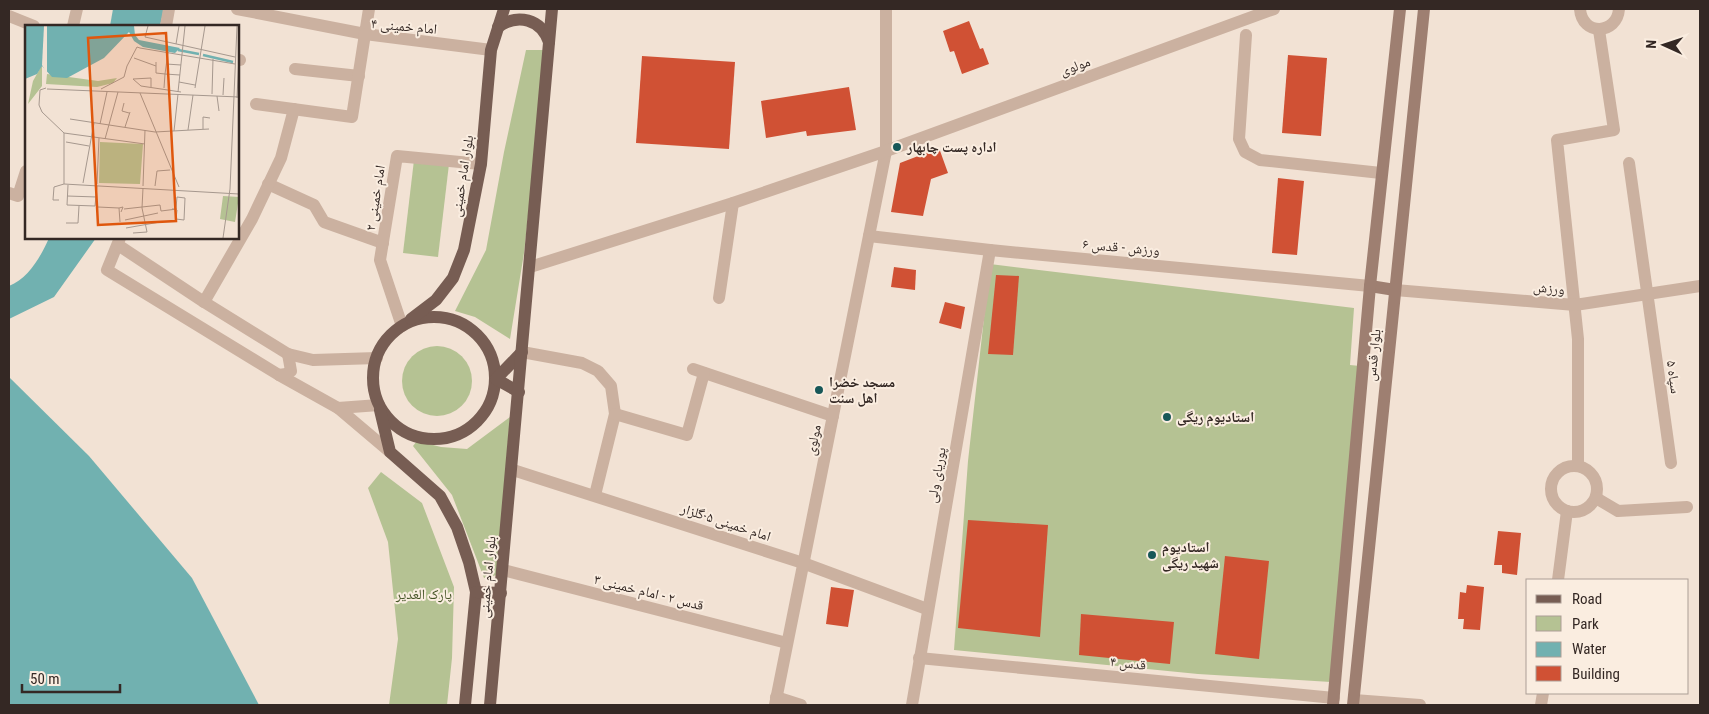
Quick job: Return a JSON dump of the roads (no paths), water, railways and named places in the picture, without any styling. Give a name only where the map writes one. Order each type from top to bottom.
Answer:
[{"type":"main road","name":"بلوار امام خمینی","points":[[402,326],[436,300],[453,278],[464,250],[481,164],[491,50],[504,9]]},
{"type":"main road","name":"بلوار امام خمینی","points":[[490,705],[552,9]]},
{"type":"main road","name":"بلوار قدس","points":[[1333,702],[1370,286],[1400,9]]},
{"type":"main road","name":"بلوار قدس","points":[[1354,702],[1424,9]]},
{"type":"main road","points":[[498,27],[511,20],[526,20],[543,30],[549,42]]},
{"type":"main road","points":[[1370,286],[1395,290]]},
{"type":"main road","points":[[390,452],[374,382],[377,358],[383,346],[402,326],[429,317],[444,318],[464,325],[481,339],[489,351],[496,379],[519,392]]},
{"type":"main road","points":[[379,405],[394,424],[407,433],[429,439],[452,437],[466,431],[478,421],[490,401],[496,379],[522,352]]},
{"type":"main road","name":"بلوار امام خمینی","points":[[390,452],[440,496],[456,527],[476,592],[465,705]]},
{"type":"main road","points":[[476,592],[501,593]]},
{"type":"main road","points":[[1333,702],[1354,702]]},
{"type":"street","points":[[73,25],[77,9]]},
{"type":"street","points":[[166,25],[169,9]]},
{"type":"street","points":[[237,9],[278,13],[365,34],[369,9]]},
{"type":"street","name":"مولوی","points":[[776,701],[886,151],[886,9]]},
{"type":"street","name":"مولوی","points":[[530,267],[733,203],[886,151],[1274,9]]},
{"type":"street","points":[[1580,9],[1583,22],[1593,29],[1600,30],[1616,22],[1619,9]]},
{"type":"street","points":[[9,16],[32,25]]},
{"type":"street","points":[[1578,466],[1578,339],[1557,140],[1614,130],[1600,30]]},
{"type":"street","name":"امام خمینی ۴","points":[[294,109],[352,117],[365,34],[491,50]]},
{"type":"street","points":[[1246,35],[1239,139],[1245,152],[1260,160],[1381,173]]},
{"type":"street","points":[[295,69],[359,76]]},
{"type":"street","points":[[204,302],[252,218],[268,184],[280,158],[294,109],[256,104]]},
{"type":"street","name":"امام خمینی ۲","points":[[402,326],[380,260],[397,156],[481,164]]},
{"type":"street","name":"سپاه ۵","points":[[1629,163],[1670,463]]},
{"type":"street","points":[[9,193],[18,196],[25,174]]},
{"type":"street","points":[[268,184],[314,205],[324,222],[382,243]]},
{"type":"street","points":[[719,298],[733,203]]},
{"type":"street","name":"ورزش - قدس ۶","points":[[869,236],[990,250],[1370,286]]},
{"type":"street","points":[[377,358],[314,360],[288,354],[204,302],[119,241],[107,270],[279,375],[338,408],[390,452]]},
{"type":"street","name":"پوریای ولی","points":[[912,705],[990,250]]},
{"type":"street","name":"ورزش","points":[[1395,290],[1575,305],[1700,286]]},
{"type":"street","points":[[522,352],[582,363],[598,370],[611,386],[615,414],[595,495]]},
{"type":"street","points":[[279,375],[290,371],[288,354]]},
{"type":"street","points":[[615,414],[687,435],[699,371],[833,416]]},
{"type":"street","points":[[338,408],[379,405]]},
{"type":"street","points":[[1572,466],[1578,466],[1591,472],[1595,478],[1598,492],[1596,498],[1584,511],[1567,511],[1561,508],[1552,497],[1552,483],[1559,472],[1572,466]]},
{"type":"street","name":"امام خمینی ۵-گلزار","points":[[512,470],[804,563],[927,609]]},
{"type":"street","points":[[1596,498],[1618,511],[1687,507]]},
{"type":"street","points":[[1558,579],[1567,511]]},
{"type":"street","name":"قدس ۲ - امام خمینی ۳","points":[[503,570],[787,643]]},
{"type":"street","name":"قدس ۴","points":[[919,658],[1333,702]]},
{"type":"street","points":[[776,701],[801,705]]},
{"type":"street","points":[[1354,702],[1420,705]]},
{"type":"water","points":[[113,9],[164,9],[160,25],[110,25]]},
{"type":"water","points":[[48,239],[95,239],[54,297],[9,319],[9,286],[23,278],[42,252]]},
{"type":"water","points":[[9,377],[89,456],[192,578],[259,705],[9,705]]},
{"type":"place","name":"اداره پست چابهار","points":[[897,147]]},
{"type":"place","name":"مسجد خضرا اهل سنت","points":[[819,390]]},
{"type":"place","name":"استادیوم ریگی","points":[[1167,417]]},
{"type":"place","name":"استادیوم شهید ریگی","points":[[1152,555]]},
{"type":"park label","name":"پارک الغدیر","points":[[424,594]]}]
